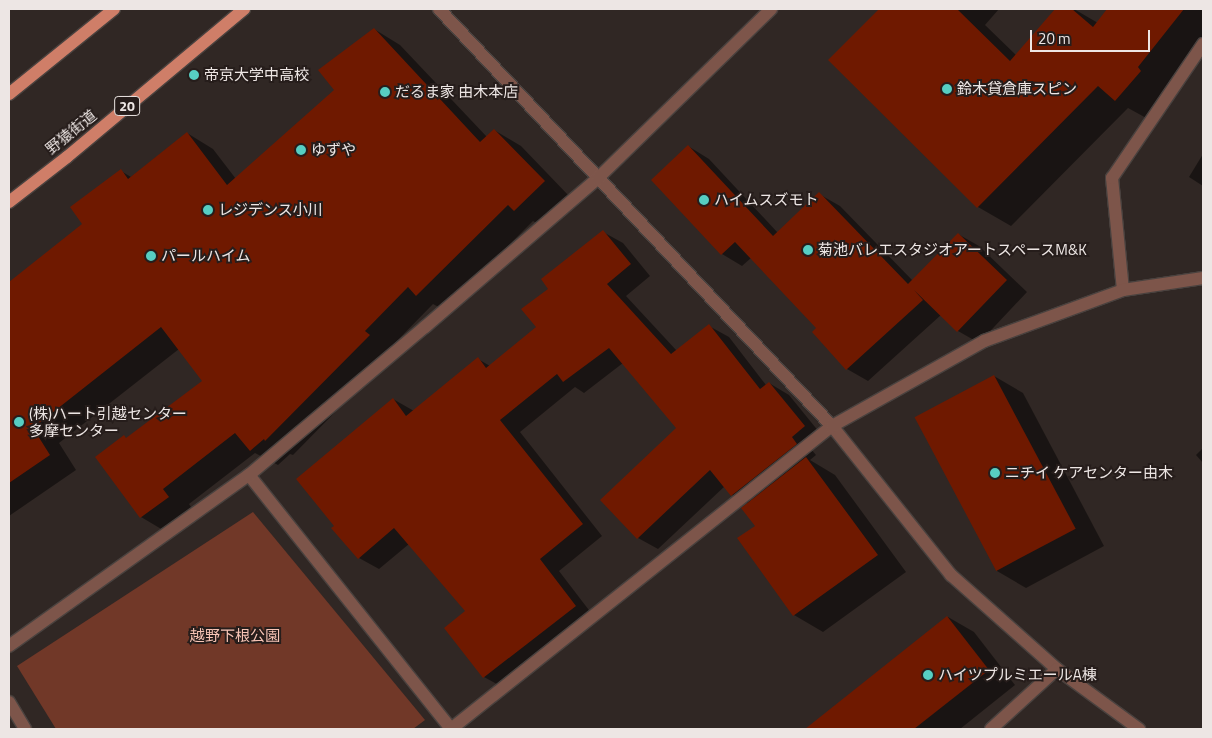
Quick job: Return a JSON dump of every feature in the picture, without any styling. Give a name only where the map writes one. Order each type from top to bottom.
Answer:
[{"type":"main road","points":[[9,94],[114,9]]},
{"type":"main road","name":"野猿街道","points":[[9,202],[67,157],[244,9]]},
{"type":"street","points":[[439,9],[832,426],[951,576],[1057,669],[1139,729]]},
{"type":"street","points":[[9,646],[249,475],[425,328],[598,178],[771,9]]},
{"type":"street","points":[[1123,290],[1112,178],[1203,44]]},
{"type":"street","points":[[249,475],[451,729],[832,426],[984,340],[1123,290],[1203,278]]},
{"type":"street","points":[[991,729],[1057,669]]},
{"type":"street","points":[[9,702],[25,729]]},
{"type":"green space","name":"越野下根公園","points":[[253,512],[425,720],[413,729],[56,729],[17,666]]},
{"type":"building","name":"鈴木貸倉庫スピン","points":[[879,9],[957,9],[1010,61],[1055,9],[1072,9],[1093,27],[1107,9],[1184,9],[1138,67],[1141,71],[1115,101],[1098,86],[977,208],[828,60]]},
{"type":"building","points":[[374,28],[480,142],[494,129],[545,181],[514,211],[508,205],[416,296],[408,287],[365,331],[370,335],[265,441],[264,439],[250,451],[235,433],[163,489],[169,497],[140,518],[95,457],[124,435],[126,438],[202,381],[161,327],[33,428],[50,455],[9,483],[9,282],[82,224],[70,207],[121,169],[128,179],[187,132],[227,185],[334,90],[318,70]]},
{"type":"building","points":[[688,145],[773,236],[819,192],[908,284],[958,233],[1007,280],[957,332],[914,290],[923,300],[846,370],[812,332],[816,328],[735,242],[721,255],[651,180]]},
{"type":"building","points":[[603,230],[631,264],[607,284],[671,354],[709,324],[760,389],[769,382],[805,426],[792,437],[797,444],[731,496],[710,470],[637,539],[600,500],[676,428],[609,348],[563,382],[557,374],[500,420],[583,524],[540,559],[576,606],[483,678],[444,628],[465,611],[394,528],[358,559],[331,528],[334,526],[296,479],[393,398],[406,416],[478,357],[486,368],[536,327],[521,309],[548,289],[541,279]]},
{"type":"building","name":"ニチイ ケアセンター由木","points":[[994,375],[1076,529],[996,571],[915,417]]},
{"type":"building","points":[[806,457],[878,555],[793,616],[737,538],[755,526],[741,508]]},
{"type":"building","name":"ハイツプルミエールA棟","points":[[947,616],[989,670],[914,729],[805,729]]},
{"type":"place","name":"帝京大学中高校","points":[[194,75]]},
{"type":"place","name":"鈴木貸倉庫スピン","points":[[947,89]]},
{"type":"place","name":"だるま家 由木本店","points":[[385,92]]},
{"type":"place","name":"ゆずや","points":[[301,150]]},
{"type":"place","name":"ハイムスズモト","points":[[704,200]]},
{"type":"place","name":"レジデンス小川","points":[[208,210]]},
{"type":"place","name":"菊池バレエスタジオアートスペースM&K","points":[[808,250]]},
{"type":"place","name":"パールハイム","points":[[151,256]]},
{"type":"place","name":"(株)ハート引越センター 多摩センター","points":[[19,422]]},
{"type":"place","name":"ニチイ ケアセンター由木","points":[[995,473]]},
{"type":"place","name":"ハイツプルミエールA棟","points":[[928,675]]}]
